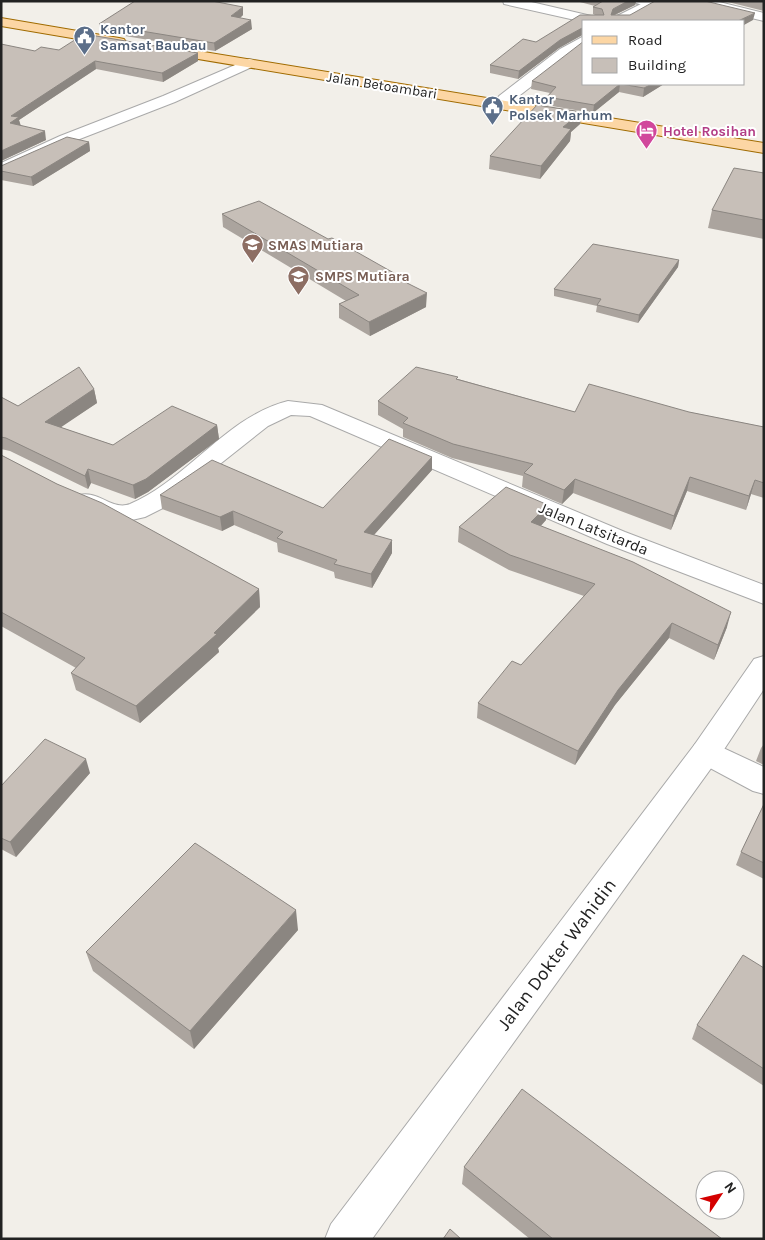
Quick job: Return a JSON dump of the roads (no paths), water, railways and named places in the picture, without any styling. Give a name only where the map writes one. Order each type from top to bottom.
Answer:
[{"type":"main road","name":"Jalan Betoambari","points":[[7,20],[764,140]]},
{"type":"main road","name":"Jalan Betoambari","points":[[141,42],[249,63],[764,148]]},
{"type":"street","points":[[509,1],[591,20]]},
{"type":"street","points":[[697,1],[764,17]]},
{"type":"street","points":[[620,20],[653,3]]},
{"type":"street","points":[[505,99],[582,41]]},
{"type":"street","points":[[1,170],[66,139],[169,99],[249,63]]},
{"type":"street","name":"Jalan Latsitarda","points":[[68,491],[110,512],[123,514],[136,511],[158,500],[260,421],[288,408],[314,410],[616,538],[764,595]]},
{"type":"street","name":"Jalan Dokter Wahidin","points":[[346,1239],[706,752],[764,666]]},
{"type":"street","points":[[706,752],[764,782]]},
{"type":"lane","points":[[635,1],[653,3]]},
{"type":"place","name":"Kantor Samsat Baubau","points":[[84,56]]},
{"type":"place","name":"Kantor Polsek Marhum","points":[[493,126]]},
{"type":"place","name":"Hotel Rosihan","points":[[647,150]]},
{"type":"place","name":"SMAS Mutiara","points":[[252,264]]},
{"type":"place","name":"SMPS Mutiara","points":[[299,295]]}]
